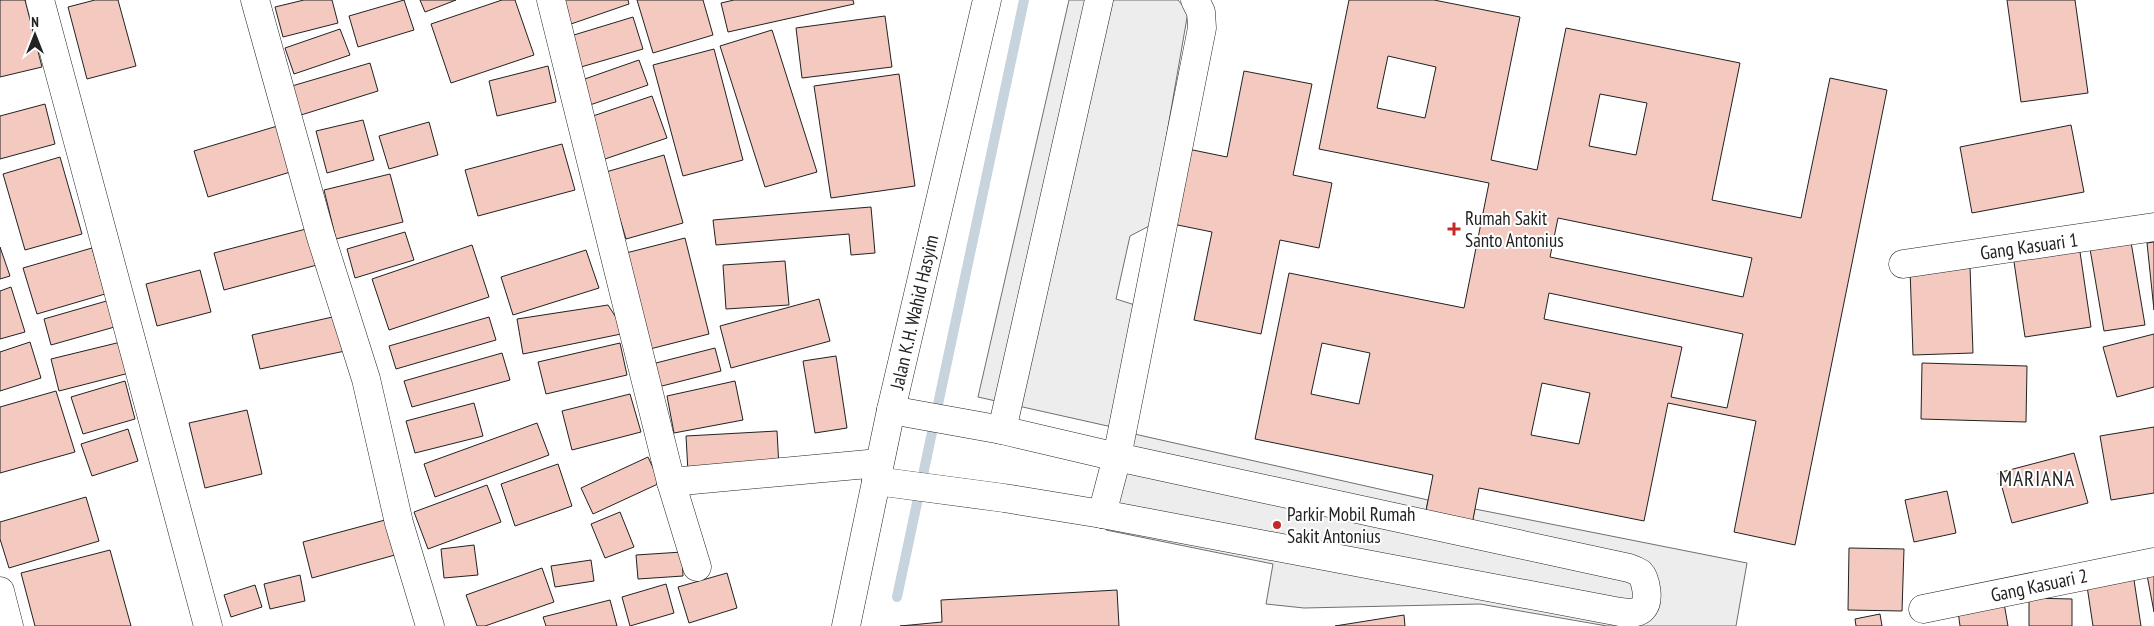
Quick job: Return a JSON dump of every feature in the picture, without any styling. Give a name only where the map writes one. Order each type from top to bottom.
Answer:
[{"type":"street","points":[[40,0],[208,626]]},
{"type":"street","points":[[255,0],[321,237],[366,379],[398,523],[430,626]]},
{"type":"street","points":[[551,0],[671,482],[697,567]]},
{"type":"street","name":"Jalan K.H. Wahid Hasyim","points":[[846,626],[899,411],[987,0]]},
{"type":"street","points":[[1002,430],[1099,0]]},
{"type":"street","points":[[1102,514],[1117,457],[1202,28],[1201,12],[1195,0]]},
{"type":"street","name":"Gang Kasuari 1","points":[[1903,264],[2154,227]]},
{"type":"street","points":[[671,482],[884,476],[950,492],[1004,498],[1102,514],[1620,612],[1632,614],[1643,609],[1645,605],[1646,582],[1640,574],[1629,568],[1117,457],[1002,430],[899,411]]},
{"type":"street","name":"Gang Kasuari 2","points":[[1924,609],[2154,562]]},
{"type":"street","points":[[0,591],[9,626]]},
{"type":"shaded area","points":[[1069,0],[1178,0],[1188,12],[1151,225],[1130,236],[1116,299],[1135,305],[1112,427],[978,397]]},
{"type":"shaded area","name":"Parkir Mobil Rumah Sakit Antonius","points":[[1130,433],[1428,500],[1424,521],[1470,530],[1475,509],[1747,563],[1736,626],[1607,626],[1480,604],[1304,608],[1266,604],[1273,564],[1106,530]]},
{"type":"building","points":[[0,0],[25,0],[42,67],[0,77]]},
{"type":"building","points":[[95,0],[118,0],[136,66],[87,79],[68,7]]},
{"type":"building","points":[[304,0],[332,0],[338,23],[283,37],[275,7]]},
{"type":"building","points":[[404,0],[414,30],[358,47],[349,16]]},
{"type":"building","points":[[420,0],[456,0],[425,12]]},
{"type":"building","points":[[502,0],[515,0],[534,55],[451,83],[431,24]]},
{"type":"building","points":[[563,0],[628,0],[629,4],[571,24]]},
{"type":"building","points":[[637,0],[703,0],[713,35],[653,53]]},
{"type":"building","points":[[734,0],[853,0],[854,4],[728,32],[721,3]]},
{"type":"building","points":[[1349,0],[1434,0],[1520,17],[1491,160],[1537,170],[1566,28],[1740,63],[1712,200],[1801,218],[1830,78],[1887,90],[1795,545],[1734,532],[1756,421],[1668,403],[1644,521],[1479,488],[1471,530],[1424,521],[1433,475],[1255,439],[1289,273],[1464,308],[1489,183],[1319,149]],"holes":[[[1388,56],[1436,67],[1425,118],[1377,108]],[[1600,94],[1647,103],[1636,155],[1589,146]],[[1558,218],[1752,258],[1743,297],[1550,257]],[[1549,293],[1743,334],[1727,408],[1671,397],[1682,347],[1544,319]],[[1322,343],[1370,353],[1359,404],[1311,394]],[[1542,383],[1590,393],[1579,444],[1531,435]]]},
{"type":"building","points":[[2007,0],[2075,0],[2088,93],[2021,102]]},
{"type":"building","points":[[885,16],[892,67],[802,78],[796,28]]},
{"type":"building","points":[[633,17],[643,49],[574,69],[564,38]]},
{"type":"building","points":[[340,29],[350,55],[294,74],[285,48]]},
{"type":"building","points":[[772,30],[817,172],[765,187],[720,46]]},
{"type":"building","points":[[714,49],[743,160],[683,176],[653,65]]},
{"type":"building","points":[[639,60],[648,85],[587,106],[579,81]]},
{"type":"building","points":[[370,63],[378,91],[301,115],[292,86]]},
{"type":"building","points":[[548,66],[556,102],[497,116],[489,81]]},
{"type":"building","points":[[1244,71],[1312,84],[1293,175],[1332,183],[1319,248],[1280,240],[1261,334],[1194,320],[1212,232],[1168,223],[1183,148],[1227,157]]},
{"type":"building","points":[[899,74],[915,186],[831,198],[814,86]]},
{"type":"building","points":[[652,96],[667,138],[602,160],[587,118]]},
{"type":"building","points":[[45,104],[55,144],[0,159],[0,116]]},
{"type":"building","points":[[363,120],[374,160],[327,173],[316,131]]},
{"type":"building","points":[[429,122],[438,155],[389,169],[379,136]]},
{"type":"building","points":[[284,124],[297,170],[208,197],[194,151]]},
{"type":"building","points":[[2071,125],[2084,192],[1972,213],[1960,147]]},
{"type":"building","points":[[562,144],[575,190],[478,216],[465,170]]},
{"type":"building","points":[[664,155],[683,223],[626,239],[606,172]]},
{"type":"building","points":[[60,157],[82,234],[25,250],[3,174]]},
{"type":"building","points":[[390,174],[403,222],[336,239],[324,190]]},
{"type":"building","points":[[871,207],[875,253],[851,255],[849,234],[716,245],[713,220]]},
{"type":"building","points":[[306,229],[317,265],[224,290],[214,253]]},
{"type":"building","points":[[405,232],[414,260],[355,278],[347,249]]},
{"type":"building","points":[[2130,236],[2145,325],[2104,331],[2089,243]]},
{"type":"building","points":[[685,238],[709,334],[650,349],[626,253]]},
{"type":"building","points":[[2154,242],[2154,310],[2147,243]]},
{"type":"building","points":[[472,245],[489,297],[389,330],[372,279]]},
{"type":"building","points":[[2079,245],[2091,327],[2025,337],[2013,255]]},
{"type":"building","points":[[0,247],[10,276],[0,279]]},
{"type":"building","points":[[92,248],[105,294],[37,314],[23,268]]},
{"type":"building","points":[[586,250],[599,288],[513,315],[501,277]]},
{"type":"building","points":[[785,261],[789,305],[726,309],[723,265]]},
{"type":"building","points":[[1970,266],[1973,353],[1913,355],[1910,269]]},
{"type":"building","points":[[200,270],[211,312],[157,326],[146,284]]},
{"type":"building","points":[[11,287],[25,332],[0,339],[0,291]]},
{"type":"building","points":[[819,299],[830,341],[731,368],[720,326]]},
{"type":"building","points":[[110,300],[118,326],[51,345],[44,319]]},
{"type":"building","points":[[608,305],[626,333],[523,354],[517,319]]},
{"type":"building","points":[[337,316],[345,351],[260,369],[252,335]]},
{"type":"building","points":[[489,317],[496,340],[396,369],[389,346]]},
{"type":"building","points":[[2154,334],[2154,387],[2117,397],[2103,347]]},
{"type":"building","points":[[129,340],[137,371],[59,391],[51,359]]},
{"type":"building","points":[[30,342],[41,378],[0,391],[0,352]]},
{"type":"building","points":[[620,343],[627,375],[546,394],[538,362]]},
{"type":"building","points":[[715,348],[721,371],[658,387],[652,364]]},
{"type":"building","points":[[502,353],[510,380],[412,407],[404,381]]},
{"type":"building","points":[[836,356],[847,428],[815,433],[803,361]]},
{"type":"building","points":[[1922,363],[2027,366],[2026,422],[1921,419]]},
{"type":"building","points":[[125,381],[135,419],[83,434],[71,397]]},
{"type":"building","points":[[735,381],[743,420],[674,433],[667,396]]},
{"type":"building","points":[[56,391],[75,452],[0,473],[0,407]]},
{"type":"building","points":[[630,394],[641,432],[572,450],[562,411]]},
{"type":"building","points":[[474,403],[483,436],[415,453],[406,421]]},
{"type":"building","points":[[247,410],[262,474],[205,488],[189,423]]},
{"type":"building","points":[[537,423],[549,455],[435,497],[424,464]]},
{"type":"building","points":[[2154,427],[2154,493],[2111,500],[2100,436]]},
{"type":"building","points":[[128,429],[138,461],[92,476],[81,444]]},
{"type":"building","points":[[777,431],[779,467],[688,472],[686,436]]},
{"type":"building","points":[[2074,453],[2088,503],[2012,523],[1998,473]]},
{"type":"building","points":[[648,457],[660,483],[593,514],[581,488]]},
{"type":"building","points":[[558,464],[572,506],[515,526],[501,484]]},
{"type":"building","points":[[487,485],[501,522],[428,549],[414,512]]},
{"type":"building","points":[[1947,491],[1956,533],[1914,542],[1905,500]]},
{"type":"building","points":[[86,497],[99,541],[9,568],[0,539],[0,522]]},
{"type":"building","points":[[620,512],[634,547],[605,558],[591,524]]},
{"type":"building","points":[[385,520],[395,555],[312,578],[303,542]]},
{"type":"building","points":[[474,545],[478,575],[444,578],[441,549]]},
{"type":"building","points":[[1849,548],[1904,549],[1902,611],[1848,610]]},
{"type":"building","points":[[110,550],[131,626],[35,626],[21,573]]},
{"type":"building","points":[[682,552],[683,576],[638,579],[636,555]]},
{"type":"building","points":[[591,560],[594,581],[555,587],[551,566]]},
{"type":"building","points":[[542,568],[554,602],[485,626],[477,626],[466,595]]},
{"type":"building","points":[[727,573],[737,608],[689,623],[678,587]]},
{"type":"building","points":[[2154,574],[2154,612],[2147,575]]},
{"type":"building","points":[[300,575],[305,601],[270,609],[264,584]]},
{"type":"building","points":[[2134,580],[2141,626],[2093,626],[2087,586]]},
{"type":"building","points":[[666,584],[674,613],[630,626],[622,597]]},
{"type":"building","points":[[255,585],[262,607],[231,617],[224,595]]},
{"type":"building","points":[[1117,590],[1119,626],[900,626],[942,622],[941,600]]},
{"type":"building","points":[[2029,598],[2072,599],[2072,626],[2029,626]]},
{"type":"building","points":[[610,600],[617,626],[546,626],[543,617]]},
{"type":"building","points":[[2004,603],[2008,626],[1960,626],[1958,611]]},
{"type":"building","points":[[1880,614],[1882,626],[1856,626],[1855,619]]},
{"type":"building","points":[[1404,615],[1405,626],[1335,626]]},
{"type":"waterway","points":[[897,597],[1024,0]]},
{"type":"place","name":"Rumah Sakit Santo Antonius","points":[[1454,229]]},
{"type":"place","name":"Parkir Mobil Rumah Sakit Antonius","points":[[1277,525]]},
{"type":"district","name":"MARIANA","points":[[2037,479]]}]
